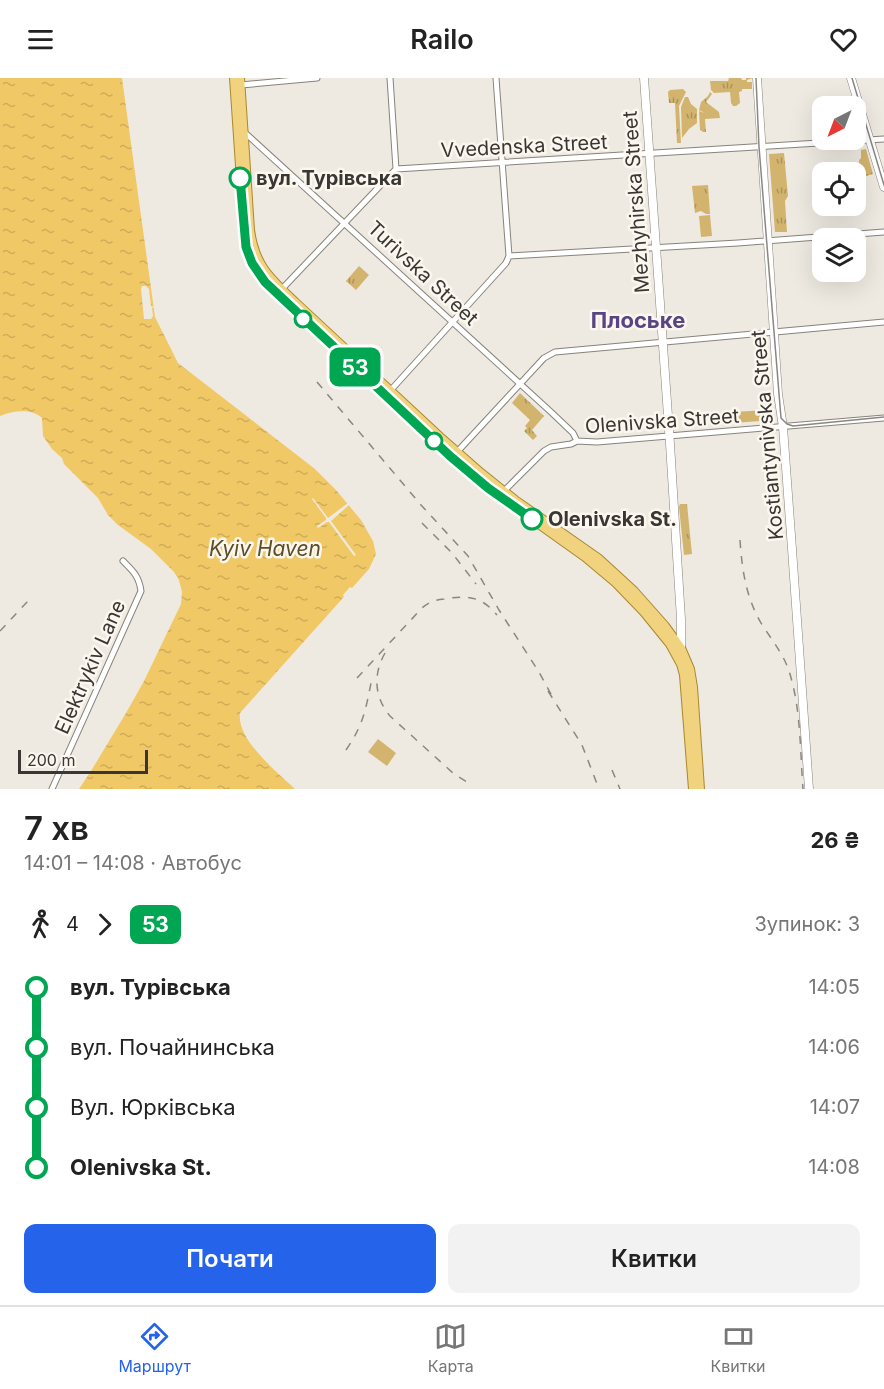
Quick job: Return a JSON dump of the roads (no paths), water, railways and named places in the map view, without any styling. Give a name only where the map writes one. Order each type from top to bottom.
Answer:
[{"type":"main road","name":"Mezhyhirska Street","points":[[644,78],[681,625],[681,664],[686,695],[693,789]]},
{"type":"main road","name":"Kostiantynivska Street","points":[[757,78],[778,394],[783,427],[809,789]]},
{"type":"main road","points":[[851,78],[884,187]]},
{"type":"main road","points":[[238,80],[240,131],[253,247],[258,261],[280,292],[437,444],[604,572],[659,629],[675,651],[681,664]]},
{"type":"main road","points":[[280,292],[501,494],[586,548],[608,566],[649,607],[681,648]]},
{"type":"main road","name":"Mezhyhirska Street","points":[[681,648],[691,677],[700,789]]},
{"type":"street","points":[[238,80],[316,78]]},
{"type":"street","points":[[280,292],[396,169],[390,78]]},
{"type":"street","points":[[390,391],[506,263],[509,256],[496,78]]},
{"type":"street","name":"Turivska Street","points":[[240,131],[453,321],[573,433],[577,441]]},
{"type":"street","name":"Vvedenska Street","points":[[396,169],[884,139]]},
{"type":"street","points":[[509,256],[884,232]]},
{"type":"street","points":[[457,453],[544,358],[555,352],[884,322]]},
{"type":"street","name":"Olenivska Street","points":[[501,494],[544,451],[577,441],[597,442],[884,418]]},
{"type":"street","name":"Elektrykiv Lane","points":[[52,789],[141,591],[140,581],[123,561]]},
{"type":"water","name":"Kyiv Haven","points":[[0,78],[122,78],[155,317],[178,363],[315,469],[361,520],[373,541],[376,554],[369,569],[352,588],[350,587],[343,595],[344,597],[240,713],[240,723],[251,744],[295,789],[79,789],[144,681],[181,604],[182,592],[174,572],[151,549],[118,525],[108,515],[98,498],[64,464],[62,458],[43,436],[42,418],[22,411],[0,416]]},
{"type":"tram line","points":[[756,78],[759,147],[781,418],[793,426],[884,417]]},
{"type":"tram line","points":[[852,78],[884,185]]},
{"type":"railway","points":[[317,382],[421,505],[468,556],[553,698]]},
{"type":"railway","points":[[422,523],[452,553],[476,584]]},
{"type":"railway","points":[[740,540],[748,593],[761,623],[783,658],[793,685],[803,789]]},
{"type":"railway","points":[[357,678],[422,608],[430,603],[453,598],[474,598],[497,615]]},
{"type":"railway","points":[[0,631],[28,601]]},
{"type":"railway","points":[[385,653],[377,677],[378,693],[385,709],[454,774],[472,785]]},
{"type":"railway","points":[[346,750],[361,724],[372,678]]},
{"type":"railway","points":[[548,691],[582,745],[599,789]]},
{"type":"railway","points":[[612,770],[620,789]]},
{"type":"place","name":"вул. Турівська","points":[[240,178]]},
{"type":"place","name":"Olenivska St.","points":[[532,519]]},
{"type":"district","name":"Плоське","points":[[638,320]]}]
